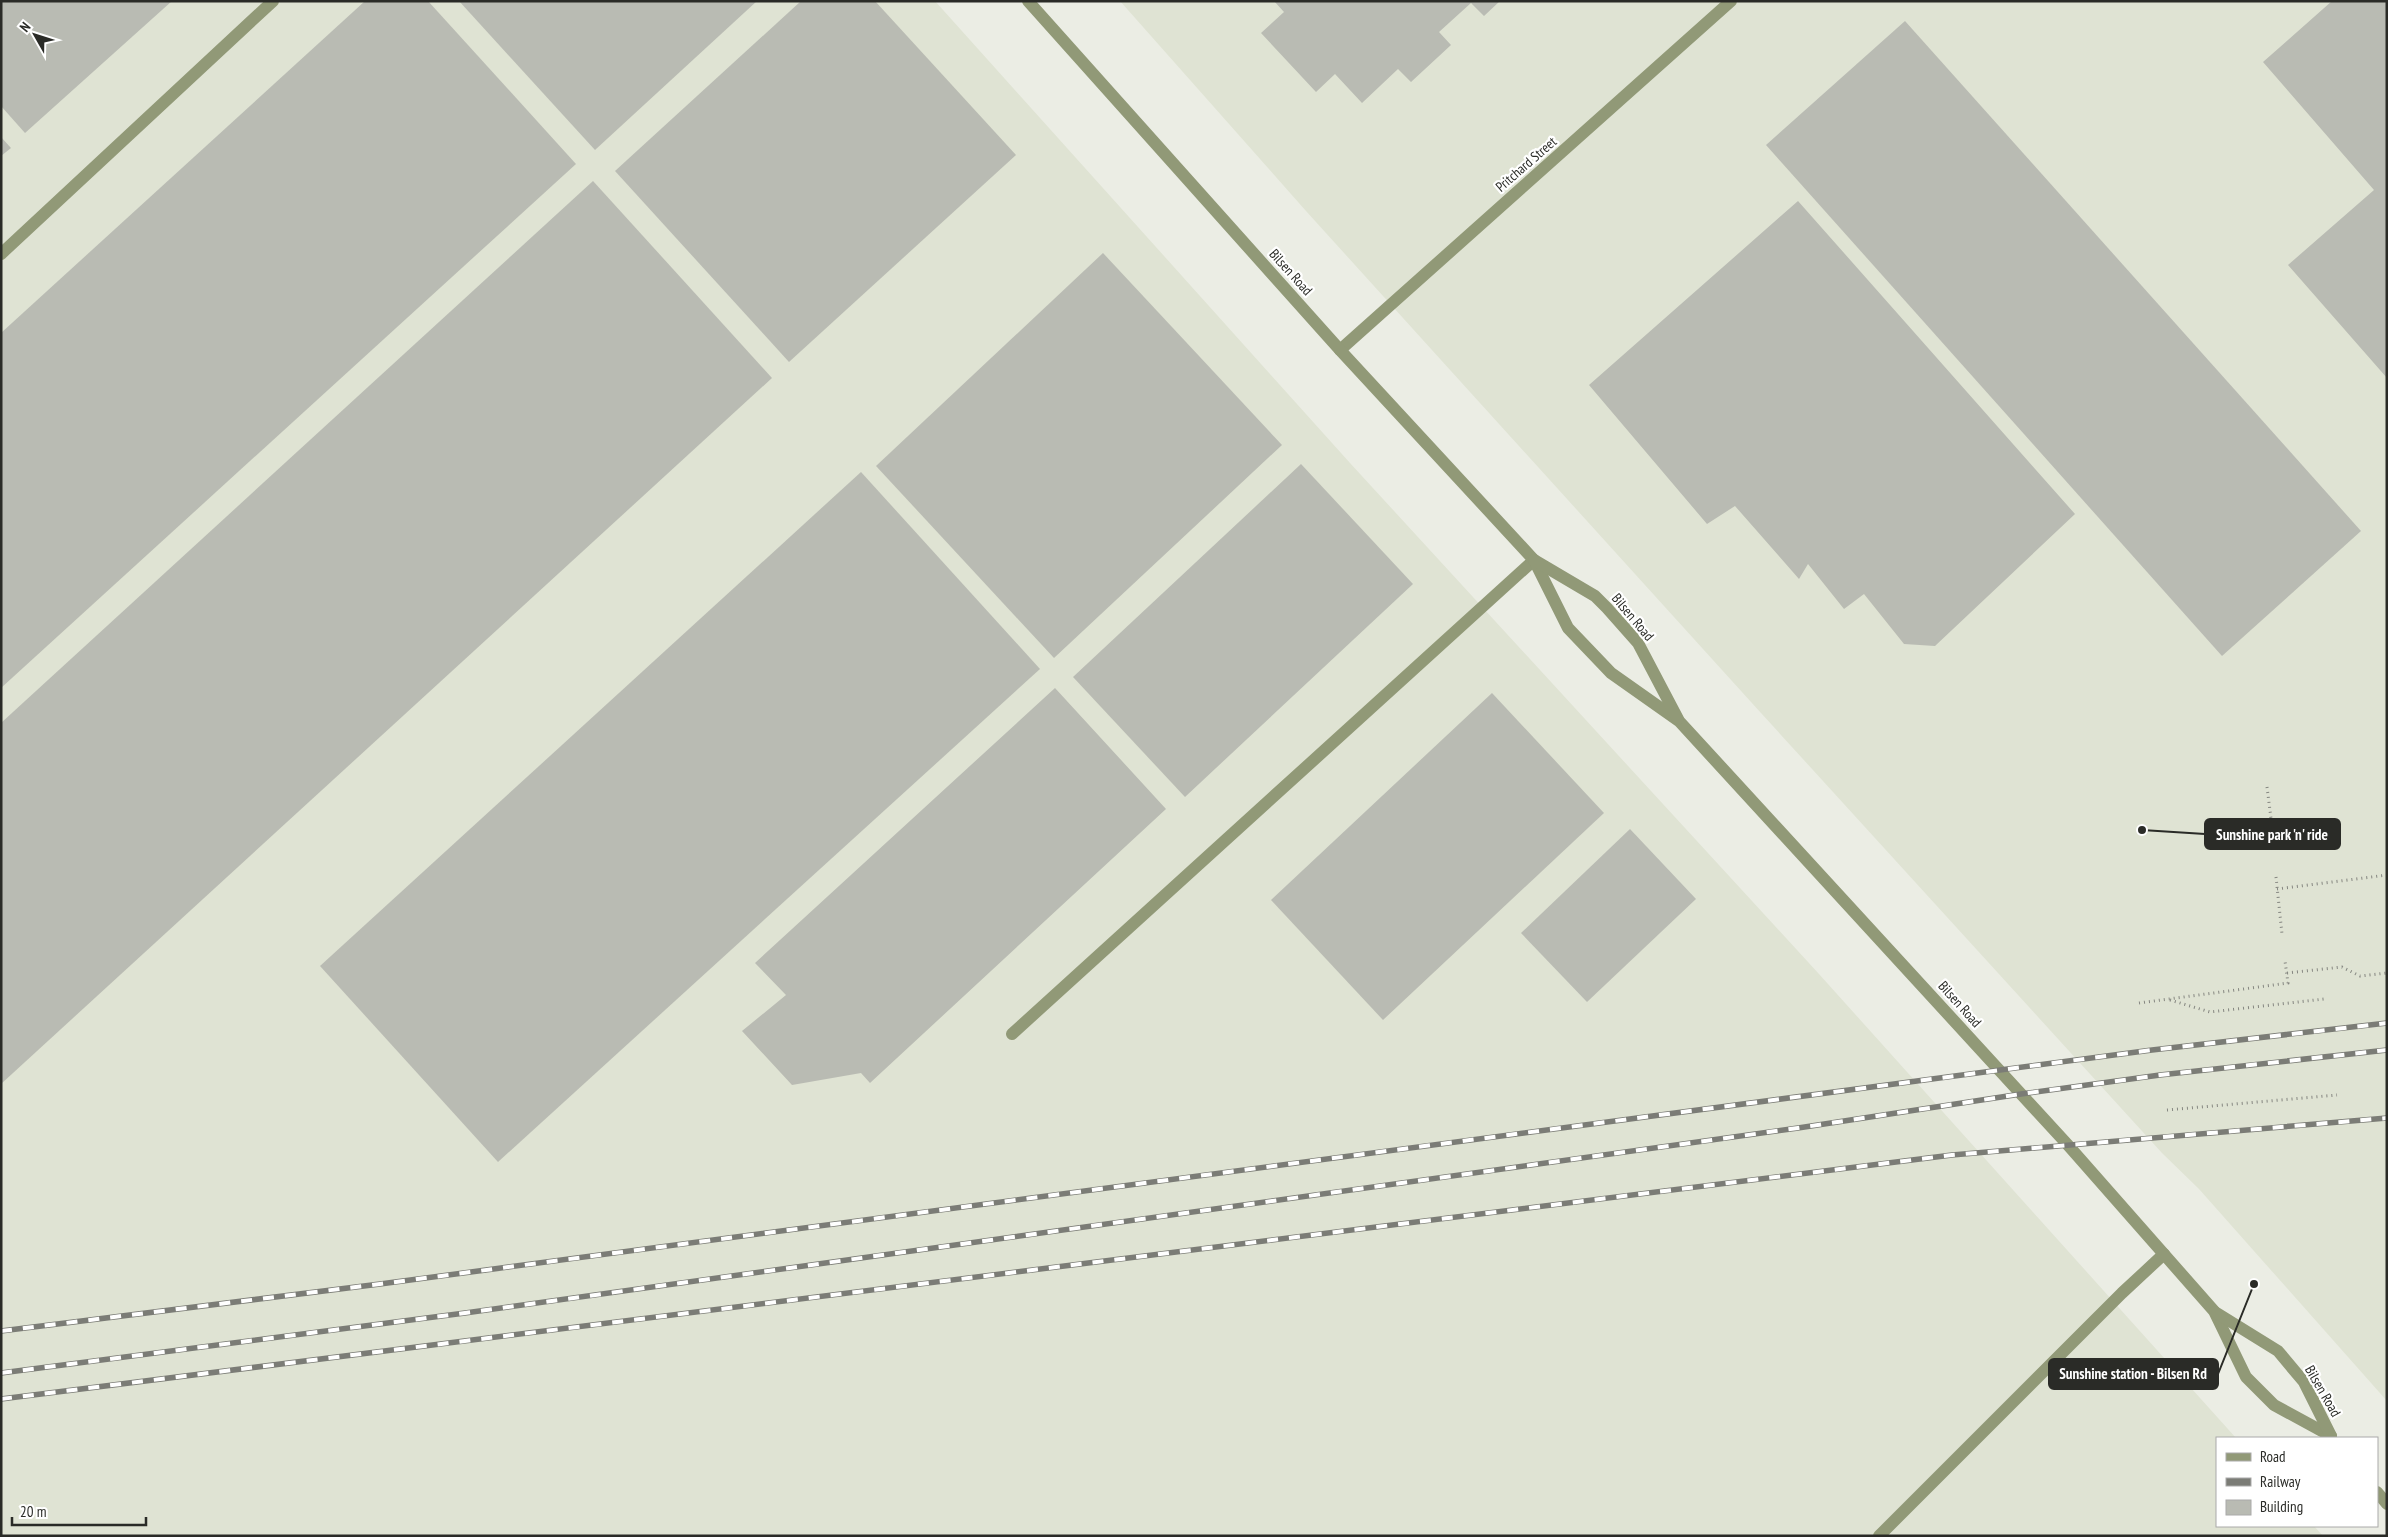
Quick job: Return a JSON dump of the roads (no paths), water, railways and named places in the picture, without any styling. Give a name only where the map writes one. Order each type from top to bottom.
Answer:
[{"type":"street","points":[[1,254],[273,1]]},
{"type":"street","name":"Bilsen Road","points":[[1028,1],[1340,350],[1534,560],[1568,628],[1611,673],[1679,721],[1902,962],[2164,1254],[2214,1311],[2246,1377],[2274,1405],[2332,1437]]},
{"type":"street","name":"Pritchard Street","points":[[1340,350],[1370,321],[1732,1]]},
{"type":"street","points":[[1012,1034],[1534,560]]},
{"type":"street","name":"Bilsen Road","points":[[1534,560],[1595,596],[1607,608],[1638,643],[1679,721]]},
{"type":"street","points":[[1879,1536],[2115,1300],[2164,1254]]},
{"type":"street","name":"Bilsen Road","points":[[2214,1311],[2278,1351],[2304,1382],[2332,1437]]},
{"type":"street","points":[[2378,1493],[2387,1504]]},
{"type":"railway","points":[[1,1331],[380,1284],[2152,1050],[2387,1023]]},
{"type":"railway","points":[[1,1373],[465,1313],[1798,1128],[2160,1075],[2387,1050]]},
{"type":"railway","points":[[1,1399],[1952,1155],[2387,1118]]},
{"type":"place","name":"Sunshine park 'n' ride","points":[[2142,830]]},
{"type":"place","name":"Sunshine station - Bilsen Rd","points":[[2254,1284]]}]
